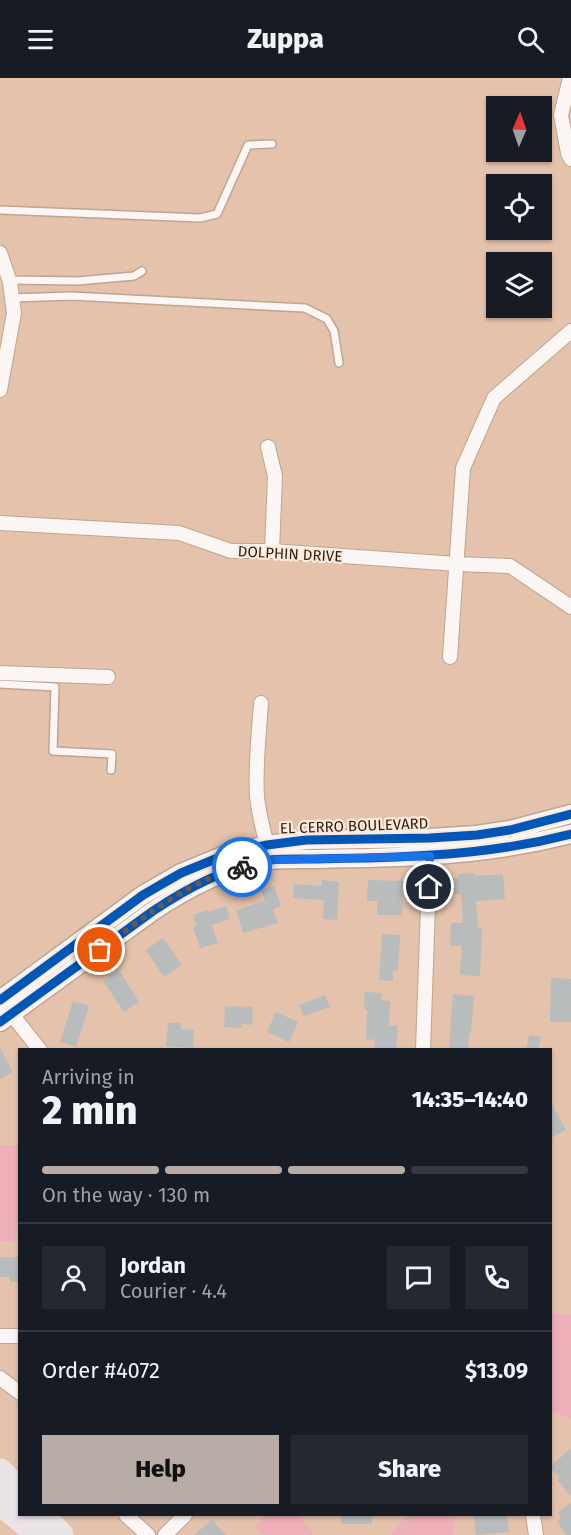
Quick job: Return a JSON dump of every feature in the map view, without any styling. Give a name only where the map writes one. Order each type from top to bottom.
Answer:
[{"type":"highway","points":[[0,1472],[18,1491]]},
{"type":"highway","points":[[0,1501],[39,1535]]},
{"type":"highway","points":[[42,1516],[60,1535]]},
{"type":"street","points":[[570,78],[561,115],[571,159]]},
{"type":"street","points":[[0,253],[9,280],[14,313],[0,390]]},
{"type":"street","points":[[450,657],[463,468],[494,398],[571,331]]},
{"type":"street","points":[[268,447],[276,476],[272,551]]},
{"type":"street","name":"DOLPHIN DRIVE","points":[[0,523],[179,533],[231,551],[272,551],[510,566],[571,607]]},
{"type":"street","points":[[0,673],[108,677]]},
{"type":"street","points":[[261,702],[257,794],[269,853]]},
{"type":"street","name":"EL CERRO BOULEVARD","points":[[430,847],[571,814]]},
{"type":"street","name":"EL CERRO BOULEVARD","points":[[0,1000],[143,895],[181,873],[225,855],[430,847],[475,852],[517,847],[571,834]]},
{"type":"street","points":[[423,1048],[430,847]]},
{"type":"street","name":"EL CERRO BOULEVARD","points":[[6,1018],[153,910],[201,882],[269,853]]},
{"type":"street","points":[[0,1000],[6,1018],[38,1048]]},
{"type":"street","points":[[0,1335],[18,1336]]},
{"type":"street","points":[[0,1378],[18,1392]]},
{"type":"street","points":[[127,1516],[148,1535]]},
{"type":"street","points":[[165,1535],[183,1516]]},
{"type":"street","points":[[533,1516],[536,1535]]},
{"type":"lane","points":[[0,210],[200,218],[217,214],[248,145],[272,144]]},
{"type":"lane","points":[[9,280],[78,281],[134,276],[142,271]]},
{"type":"lane","points":[[12,298],[70,296],[305,308],[327,319],[334,331],[339,363]]},
{"type":"lane","points":[[0,684],[54,687],[52,751],[112,754],[111,770]]},
{"type":"shaded area","points":[[0,1145],[18,1145],[18,1222],[15,1241],[0,1241]]},
{"type":"shaded area","points":[[552,1314],[571,1314],[571,1419],[552,1411]]},
{"type":"shaded area","points":[[264,1516],[301,1516],[314,1535],[264,1535],[254,1527]]},
{"type":"shaded area","points":[[406,1516],[455,1516],[453,1535],[391,1535]]},
{"type":"building","points":[[475,873],[475,876],[503,874],[505,899],[476,901],[478,928],[482,928],[480,976],[460,975],[462,946],[450,946],[451,923],[463,923],[461,894],[453,894],[452,878],[459,878],[458,874]]},
{"type":"building","points":[[322,880],[339,882],[337,920],[323,919],[324,900],[293,898],[294,884],[321,886]]},
{"type":"building","points":[[368,880],[403,881],[402,915],[377,915],[377,901],[367,901]]},
{"type":"building","points":[[274,886],[281,906],[273,909],[278,923],[243,933],[236,910],[265,901],[261,890]]},
{"type":"building","points":[[226,906],[230,919],[212,925],[218,943],[200,948],[193,927],[197,926],[193,915]]},
{"type":"building","points":[[382,934],[400,935],[398,971],[393,971],[393,981],[379,980]]},
{"type":"building","points":[[163,938],[182,965],[164,977],[146,950]]},
{"type":"building","points":[[119,970],[139,1002],[124,1012],[103,981]]},
{"type":"building","points":[[551,978],[571,979],[571,1022],[550,1022]]},
{"type":"building","points":[[365,992],[382,993],[381,1000],[390,1001],[389,1026],[398,1026],[396,1048],[374,1048],[375,1040],[366,1039],[367,1010],[364,1009]]},
{"type":"building","points":[[453,994],[474,996],[468,1048],[449,1048]]},
{"type":"building","points":[[325,995],[330,1007],[304,1016],[299,1005]]},
{"type":"building","points":[[73,1001],[89,1006],[76,1047],[60,1042]]},
{"type":"building","points":[[225,1006],[253,1007],[252,1025],[242,1024],[242,1028],[224,1027]]},
{"type":"building","points":[[276,1012],[298,1022],[289,1042],[267,1032]]},
{"type":"building","points":[[168,1023],[181,1023],[181,1029],[194,1030],[193,1048],[166,1046]]},
{"type":"building","points":[[529,1035],[541,1037],[538,1048],[526,1048]]},
{"type":"building","points":[[0,1048],[13,1072],[0,1079]]},
{"type":"building","points":[[552,1105],[566,1130],[552,1137]]},
{"type":"building","points":[[0,1257],[18,1257],[18,1282],[10,1282],[10,1277],[0,1277]]},
{"type":"building","points":[[571,1448],[571,1496],[557,1480],[560,1478],[552,1469],[552,1465]]},
{"type":"building","points":[[571,1503],[571,1535],[566,1535],[557,1521],[561,1518],[558,1512]]},
{"type":"building","points":[[341,1516],[372,1516],[372,1524],[341,1524]]},
{"type":"building","points":[[474,1516],[507,1516],[509,1532],[476,1535]]},
{"type":"building","points":[[212,1520],[226,1535],[194,1535]]},
{"type":"cycle path","points":[[0,1000],[143,895],[181,873],[225,855],[267,845],[306,840],[477,835],[510,830],[571,814]]},
{"type":"cycle path","points":[[0,1022],[180,894],[224,873],[254,863],[274,860],[393,857],[469,852],[520,845],[571,834]]},
{"type":"way so far","points":[[100,950],[153,910],[176,896],[201,882],[242,867]]},
{"type":"route","points":[[242,867],[271,860],[430,856],[429,887]]}]
